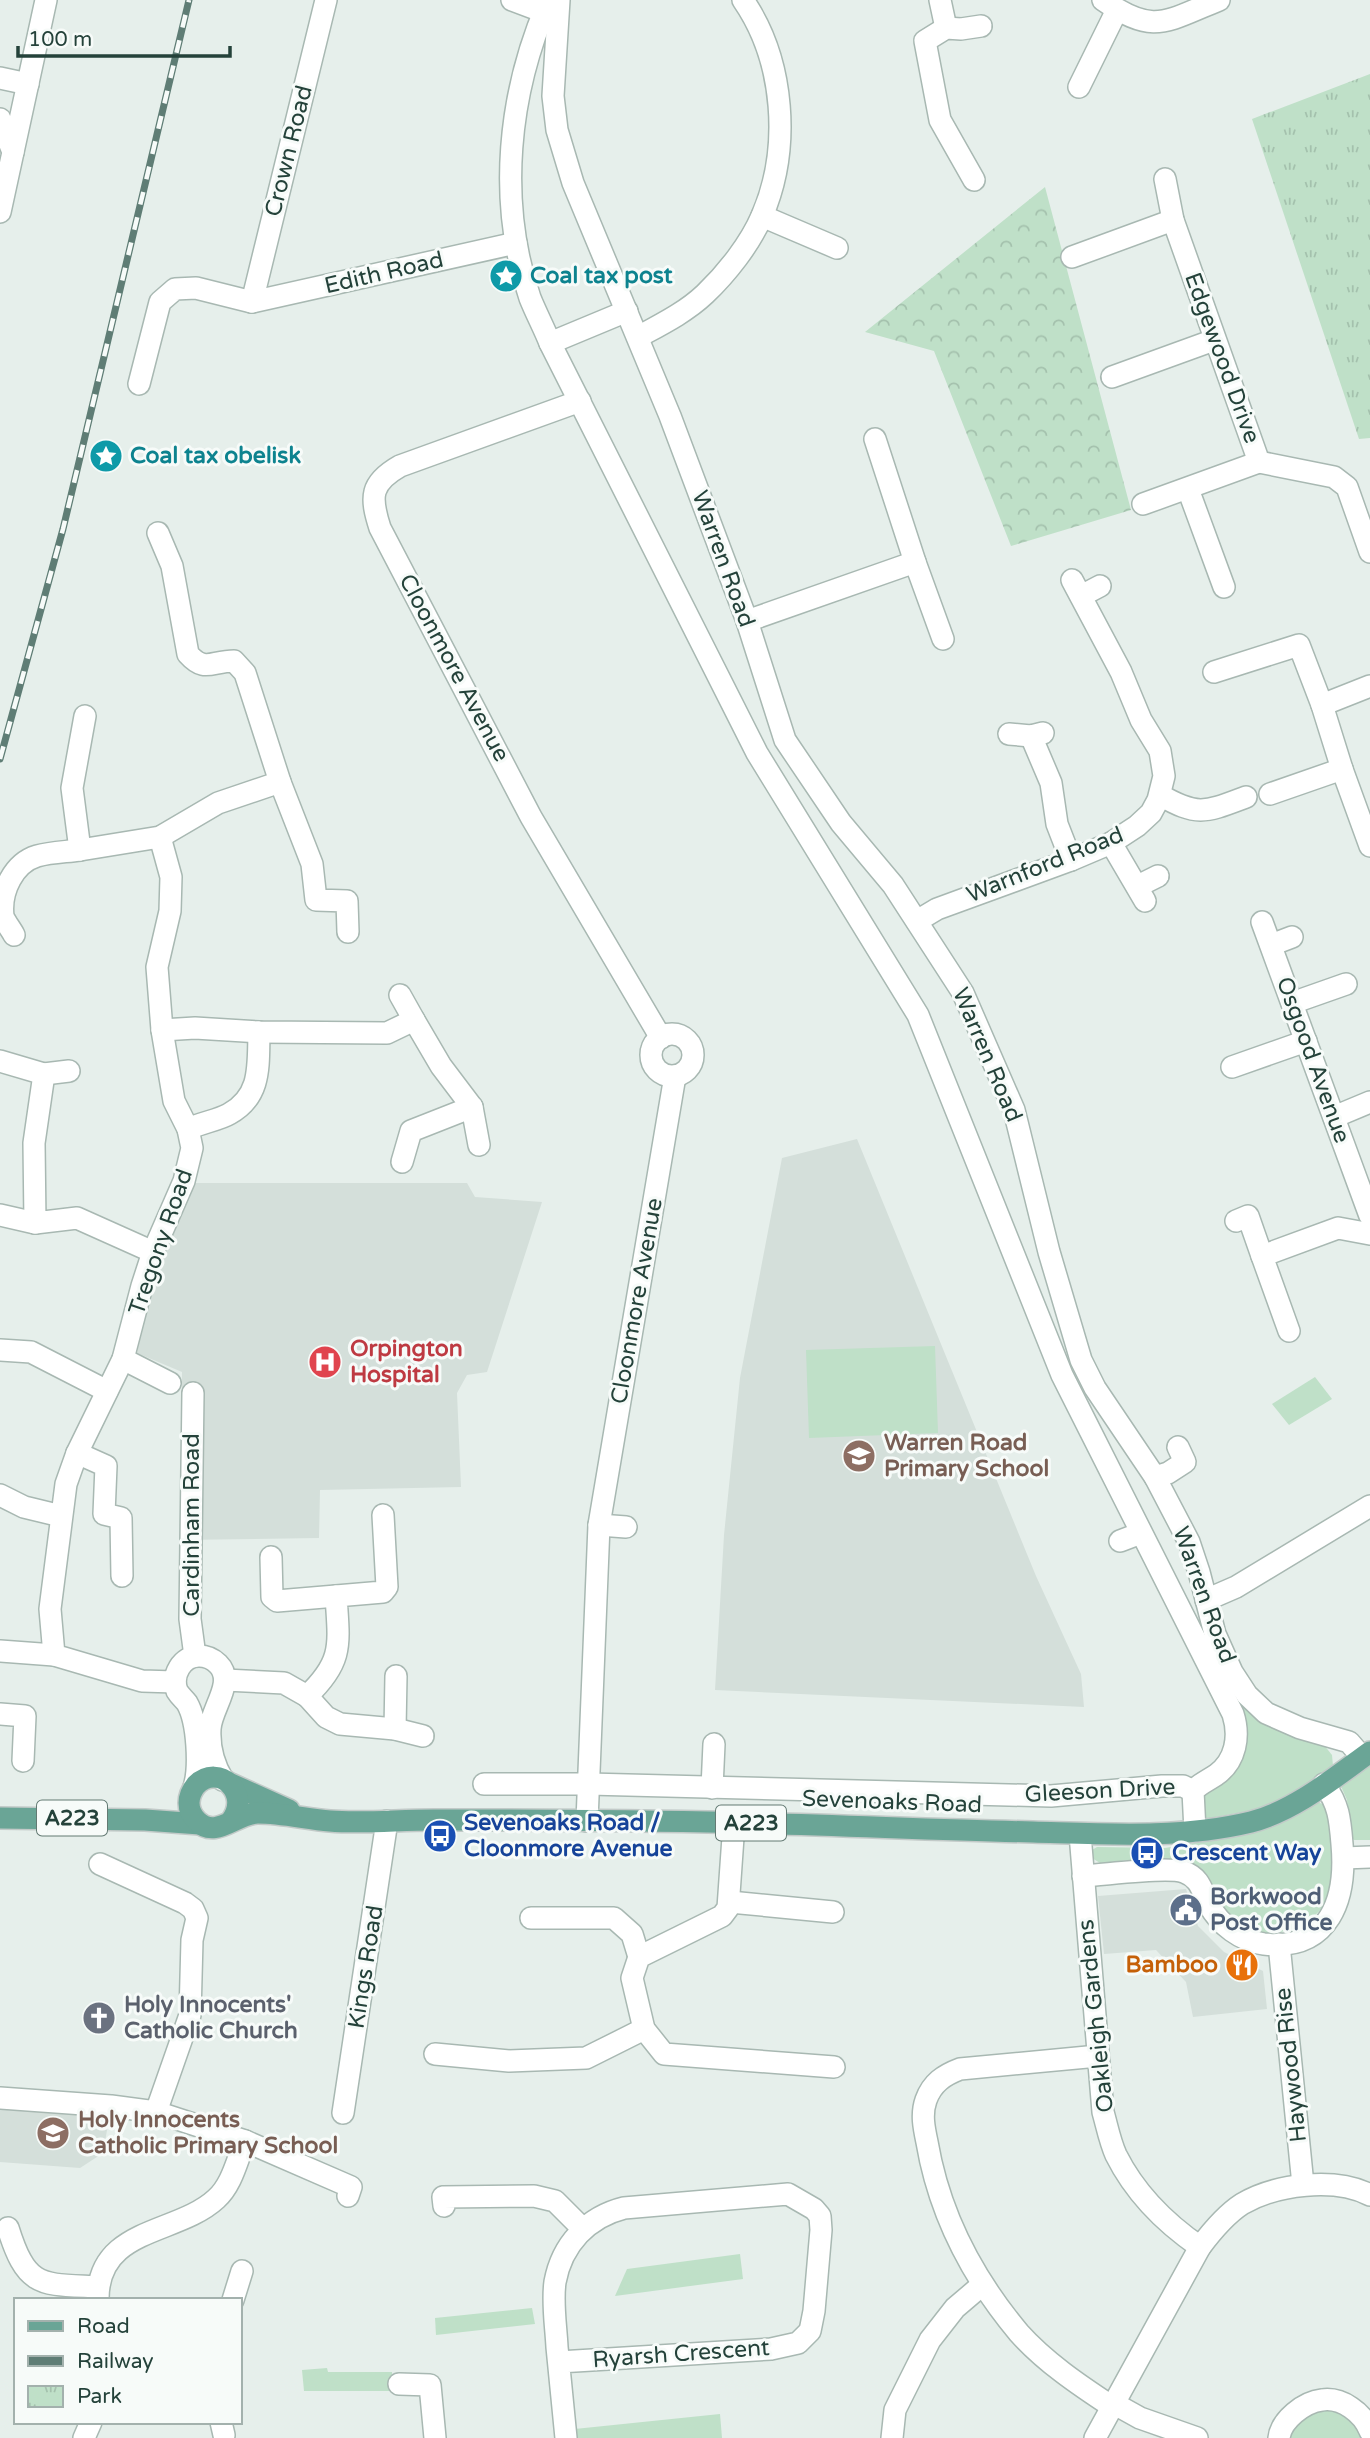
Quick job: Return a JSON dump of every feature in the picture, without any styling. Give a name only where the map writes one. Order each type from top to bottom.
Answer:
[{"type":"main road","name":"Sevenoaks Road","points":[[231,1821],[251,1813],[339,1822],[734,1823],[1151,1834],[1195,1831],[1262,1818],[1283,1809],[1366,1755]]},
{"type":"main road","name":"A223","points":[[145,1820],[174,1809],[207,1779],[227,1782]]},
{"type":"main road","name":"Sevenoaks Road","points":[[227,1782],[307,1818]]},
{"type":"main road","points":[[227,1782],[239,1798],[236,1815],[231,1821]]},
{"type":"main road","points":[[192,1791],[190,1811],[200,1824]]},
{"type":"main road","name":"A223","points":[[0,1818],[145,1820],[200,1824],[216,1828],[231,1821]]},
{"type":"street","points":[[0,212],[46,0]]},
{"type":"street","name":"Crown Road","points":[[253,302],[326,0]]},
{"type":"street","points":[[512,0],[551,4]]},
{"type":"street","points":[[638,337],[675,317],[705,294],[736,259],[762,216],[779,156],[779,102],[769,52],[743,0]]},
{"type":"street","points":[[940,0],[946,28]]},
{"type":"street","points":[[1079,86],[1110,5],[1139,22],[1163,23],[1219,0]]},
{"type":"street","name":"Warren Road","points":[[551,4],[527,64],[514,115],[509,178],[516,243],[530,299],[757,753],[918,1015],[1062,1376],[1229,1705],[1236,1722],[1237,1738],[1228,1761],[1219,1772],[1193,1791]]},
{"type":"street","name":"Warren Road","points":[[551,4],[553,96],[557,130],[573,183],[638,337],[747,621],[785,740],[841,823],[893,885],[964,993],[1014,1110],[1049,1252],[1081,1360],[1095,1388],[1154,1477],[1192,1550],[1215,1634],[1225,1660],[1256,1706],[1278,1720],[1349,1742],[1366,1755]]},
{"type":"street","points":[[974,171],[940,120],[925,41],[946,28],[981,26]]},
{"type":"street","points":[[0,78],[28,84]]},
{"type":"street","points":[[0,119],[13,152]]},
{"type":"street","name":"Edgewood Drive","points":[[1165,179],[1173,220],[1259,462],[1334,477],[1346,487],[1370,552]]},
{"type":"street","points":[[762,216],[837,248]]},
{"type":"street","points":[[1072,257],[1173,220]]},
{"type":"street","name":"Edith Road","points":[[253,302],[516,243]]},
{"type":"street","points":[[139,384],[160,302],[175,289],[196,288],[253,302]]},
{"type":"street","points":[[550,342],[627,311]]},
{"type":"street","points":[[1112,377],[1214,340]]},
{"type":"street","name":"Cloonmore Avenue","points":[[580,401],[400,466],[384,475],[375,489],[374,509],[380,528],[531,817],[661,1038],[674,1034],[680,1036],[693,1051],[693,1058],[687,1070],[675,1076],[599,1525],[587,1821]]},
{"type":"street","points":[[875,439],[943,639]]},
{"type":"street","points":[[1143,504],[1259,462]]},
{"type":"street","points":[[1188,489],[1224,587]]},
{"type":"street","points":[[158,533],[172,566],[188,654],[197,664],[207,666],[219,661],[234,661],[244,673],[280,782],[312,864],[316,900],[347,901],[348,932]]},
{"type":"street","points":[[747,621],[915,562]]},
{"type":"street","points":[[1100,586],[1076,588],[1121,672],[1141,720],[1160,751],[1164,776],[1160,795],[1182,808],[1200,812],[1246,797]]},
{"type":"street","points":[[1214,672],[1299,645],[1342,769],[1368,834]]},
{"type":"street","points":[[1322,705],[1370,686]]},
{"type":"street","points":[[80,850],[72,788],[85,716]]},
{"type":"street","points":[[1009,734],[1038,734],[1051,783],[1057,824],[1071,860]]},
{"type":"street","points":[[1270,794],[1342,769]]},
{"type":"street","points":[[14,935],[3,916],[1,900],[7,883],[24,861],[39,855],[160,837],[219,803],[280,782]]},
{"type":"street","name":"Warnford Road","points":[[917,921],[937,909],[1111,843],[1137,827],[1151,813],[1160,795]]},
{"type":"street","name":"Tregony Road","points":[[54,1655],[50,1609],[66,1484],[78,1453],[124,1359],[142,1286],[153,1252],[184,1181],[191,1149],[188,1129],[174,1101],[162,1030],[158,967],[170,911],[171,877],[160,837]]},
{"type":"street","points":[[1111,843],[1142,893],[1158,876]]},
{"type":"street","name":"Osgood Avenue","points":[[1262,922],[1370,1216]]},
{"type":"street","points":[[1270,945],[1292,937]]},
{"type":"street","points":[[1292,1003],[1346,984]]},
{"type":"street","points":[[400,995],[441,1066],[472,1107],[479,1144]]},
{"type":"street","points":[[162,1030],[195,1028],[259,1032],[387,1033],[414,1020]]},
{"type":"street","points":[[188,1129],[227,1115],[247,1101],[257,1078],[259,1032]]},
{"type":"street","points":[[661,1038],[652,1049],[653,1062],[661,1073],[675,1076]]},
{"type":"street","points":[[1244,1069],[1306,1041]]},
{"type":"street","points":[[0,1061],[44,1074],[69,1072]]},
{"type":"street","points":[[35,1223],[34,1143],[44,1074]]},
{"type":"street","points":[[1334,1117],[1370,1102]]},
{"type":"street","points":[[402,1162],[411,1131],[472,1107]]},
{"type":"street","points":[[0,1215],[35,1223],[77,1218],[153,1252]]},
{"type":"street","points":[[1236,1221],[1248,1216],[1289,1331]]},
{"type":"street","points":[[1262,1256],[1338,1228],[1370,1234]]},
{"type":"street","points":[[0,1350],[31,1352],[107,1391]]},
{"type":"street","points":[[124,1359],[170,1382]]},
{"type":"street","name":"Cardinham Road","points":[[193,1393],[190,1619],[195,1656]]},
{"type":"street","points":[[1154,1477],[1168,1473],[1185,1462],[1178,1447]]},
{"type":"street","points":[[78,1453],[106,1466],[104,1514],[121,1518],[122,1576]]},
{"type":"street","points":[[0,1494],[24,1507],[61,1517]]},
{"type":"street","points":[[1206,1600],[1236,1587],[1370,1506]]},
{"type":"street","points":[[271,1557],[272,1597],[276,1601],[383,1592],[387,1587],[383,1515]]},
{"type":"street","points":[[599,1525],[626,1527]]},
{"type":"street","name":"Warren Road","points":[[1120,1541],[1141,1533]]},
{"type":"street","points":[[307,1696],[327,1675],[336,1656],[336,1596]]},
{"type":"street","points":[[0,1651],[54,1655],[142,1681],[175,1682]]},
{"type":"street","points":[[192,1791],[198,1775],[194,1725],[175,1682],[180,1666],[195,1656],[210,1658],[222,1669],[221,1690],[212,1717],[210,1736],[215,1765],[227,1782]]},
{"type":"street","points":[[395,1729],[396,1676]]},
{"type":"street","points":[[186,1702],[202,1706],[221,1690],[284,1683],[295,1687],[326,1717],[340,1724],[395,1729],[424,1736]]},
{"type":"street","points":[[0,1714],[25,1716],[23,1761]]},
{"type":"street","points":[[712,1788],[714,1744]]},
{"type":"street","name":"Gleeson Drive","points":[[484,1784],[589,1784],[1051,1796],[1162,1786],[1183,1786],[1193,1791]]},
{"type":"street","points":[[1083,1876],[1156,1871],[1186,1872],[1200,1883],[1208,1903],[1226,1927],[1250,1940],[1279,1944],[1301,1940],[1325,1923],[1341,1894],[1343,1858],[1337,1807],[1324,1784]]},
{"type":"street","points":[[1193,1791],[1195,1831]]},
{"type":"street","name":"Kings Road","points":[[343,2113],[387,1821]]},
{"type":"street","points":[[639,1957],[722,1916],[728,1909],[734,1823]]},
{"type":"street","name":"Oakleigh Gardens","points":[[1080,1834],[1103,2112],[1116,2154],[1140,2193],[1174,2229],[1200,2247]]},
{"type":"street","points":[[1343,1858],[1370,1857]]},
{"type":"street","points":[[100,1864],[185,1903],[193,1909],[197,1918],[192,1940],[190,2015],[156,2112]]},
{"type":"street","points":[[730,1902],[833,1912]]},
{"type":"street","points":[[531,1918],[614,1918],[632,1934],[639,1957],[632,1978],[644,2029],[664,2054],[834,2067]]},
{"type":"street","name":"Haywood Rise","points":[[1279,1944],[1303,2185]]},
{"type":"street","points":[[435,2054],[509,2061],[586,2058],[644,2029]]},
{"type":"street","points":[[1098,2056],[960,2069],[944,2076],[932,2087],[925,2101],[923,2117],[931,2169],[952,2228],[982,2285],[1021,2335],[1071,2380],[1112,2404],[1140,2418],[1197,2438]]},
{"type":"street","points":[[0,2098],[156,2112],[245,2141],[351,2187],[348,2196]]},
{"type":"street","points":[[8,2228],[15,2252],[28,2273],[48,2285],[98,2294],[107,2264],[121,2247],[204,2207],[222,2194],[245,2141]]},
{"type":"street","points":[[1095,2438],[1200,2247],[1219,2223],[1241,2205],[1267,2193],[1303,2185],[1339,2186],[1370,2195]]},
{"type":"street","name":"Ryarsh Crescent","points":[[559,2362],[760,2350],[786,2346],[798,2343],[810,2331],[814,2311],[820,2216],[814,2209],[788,2194],[624,2208],[600,2216],[582,2228]]},
{"type":"street","points":[[444,2206],[443,2197],[534,2196],[555,2201],[582,2228],[562,2261],[555,2282],[554,2305],[566,2438]]},
{"type":"street","points":[[234,2298],[242,2271]]},
{"type":"street","points":[[892,2438],[895,2410],[930,2340],[955,2308],[982,2285]]},
{"type":"street","points":[[399,2384],[430,2385],[435,2438]]},
{"type":"street","points":[[1279,2438],[1279,2432],[1289,2417],[1322,2399],[1339,2402],[1356,2410],[1370,2431]]},
{"type":"shaded area","name":"Warren Road Primary School","points":[[857,1139],[1036,1576],[1081,1674],[1084,1707],[715,1690],[724,1535],[740,1378],[782,1158]]},
{"type":"shaded area","name":"Orpington Hospital","points":[[194,1183],[467,1183],[475,1197],[542,1202],[487,1372],[467,1375],[457,1393],[461,1487],[320,1490],[319,1538],[180,1540],[182,1372],[137,1353],[150,1286]]},
{"type":"shaded area","points":[[1186,1889],[1198,1926],[1224,1952],[1263,1971],[1267,2009],[1193,2017],[1186,1982],[1156,1950],[1104,1954],[1098,1896]]},
{"type":"shaded area","name":"Holy Innocents Catholic Primary School","points":[[0,2104],[110,2113],[103,2153],[80,2168],[0,2162]]},
{"type":"green space","points":[[1370,74],[1370,438],[1359,439],[1252,119]]},
{"type":"green space","points":[[1045,187],[1131,510],[1011,546],[934,351],[865,332]]},
{"type":"green space","points":[[935,1346],[938,1433],[809,1438],[806,1350]]},
{"type":"green space","points":[[1315,1377],[1332,1399],[1289,1425],[1272,1404]]},
{"type":"green space","points":[[1235,1693],[1324,1745],[1332,1755],[1333,1766],[1298,1790],[1264,1808],[1205,1819],[1205,1794],[1225,1778]]},
{"type":"green space","points":[[1370,1760],[1370,1840],[1354,1840],[1351,1837],[1347,1800],[1340,1784]]},
{"type":"green space","points":[[1315,1801],[1325,1805],[1336,1875],[1325,1905],[1314,1916],[1285,1931],[1269,1933],[1239,1925],[1225,1911],[1207,1876],[1196,1865],[1186,1861],[1162,1859],[1100,1863],[1092,1858],[1092,1850],[1097,1847],[1165,1848],[1241,1835]]},
{"type":"green space","points":[[740,2254],[743,2279],[615,2296],[627,2269]]},
{"type":"green space","points":[[532,2308],[535,2324],[436,2335],[435,2318]]},
{"type":"green space","points":[[327,2368],[328,2372],[392,2372],[392,2391],[304,2391],[302,2370]]},
{"type":"green space","points":[[1322,2407],[1351,2417],[1366,2438],[1286,2438],[1294,2424]]},
{"type":"green space","points":[[720,2414],[722,2438],[566,2438],[565,2430]]},
{"type":"railway","points":[[0,759],[63,529],[189,0]]},
{"type":"place","name":"Coal tax post","points":[[506,276]]},
{"type":"place","name":"Coal tax obelisk","points":[[106,456]]},
{"type":"place","name":"Orpington Hospital","points":[[325,1362]]},
{"type":"place","name":"Warren Road Primary School","points":[[859,1456]]},
{"type":"place","name":"Sevenoaks Road / Cloonmore Avenue","points":[[440,1836]]},
{"type":"place","name":"Crescent Way","points":[[1147,1853]]},
{"type":"place","name":"Borkwood Post Office","points":[[1186,1910]]},
{"type":"place","name":"Bamboo","points":[[1242,1965]]},
{"type":"place","name":"Holy Innocents' Catholic Church","points":[[99,2018]]},
{"type":"place","name":"Holy Innocents Catholic Primary School","points":[[53,2133]]}]
